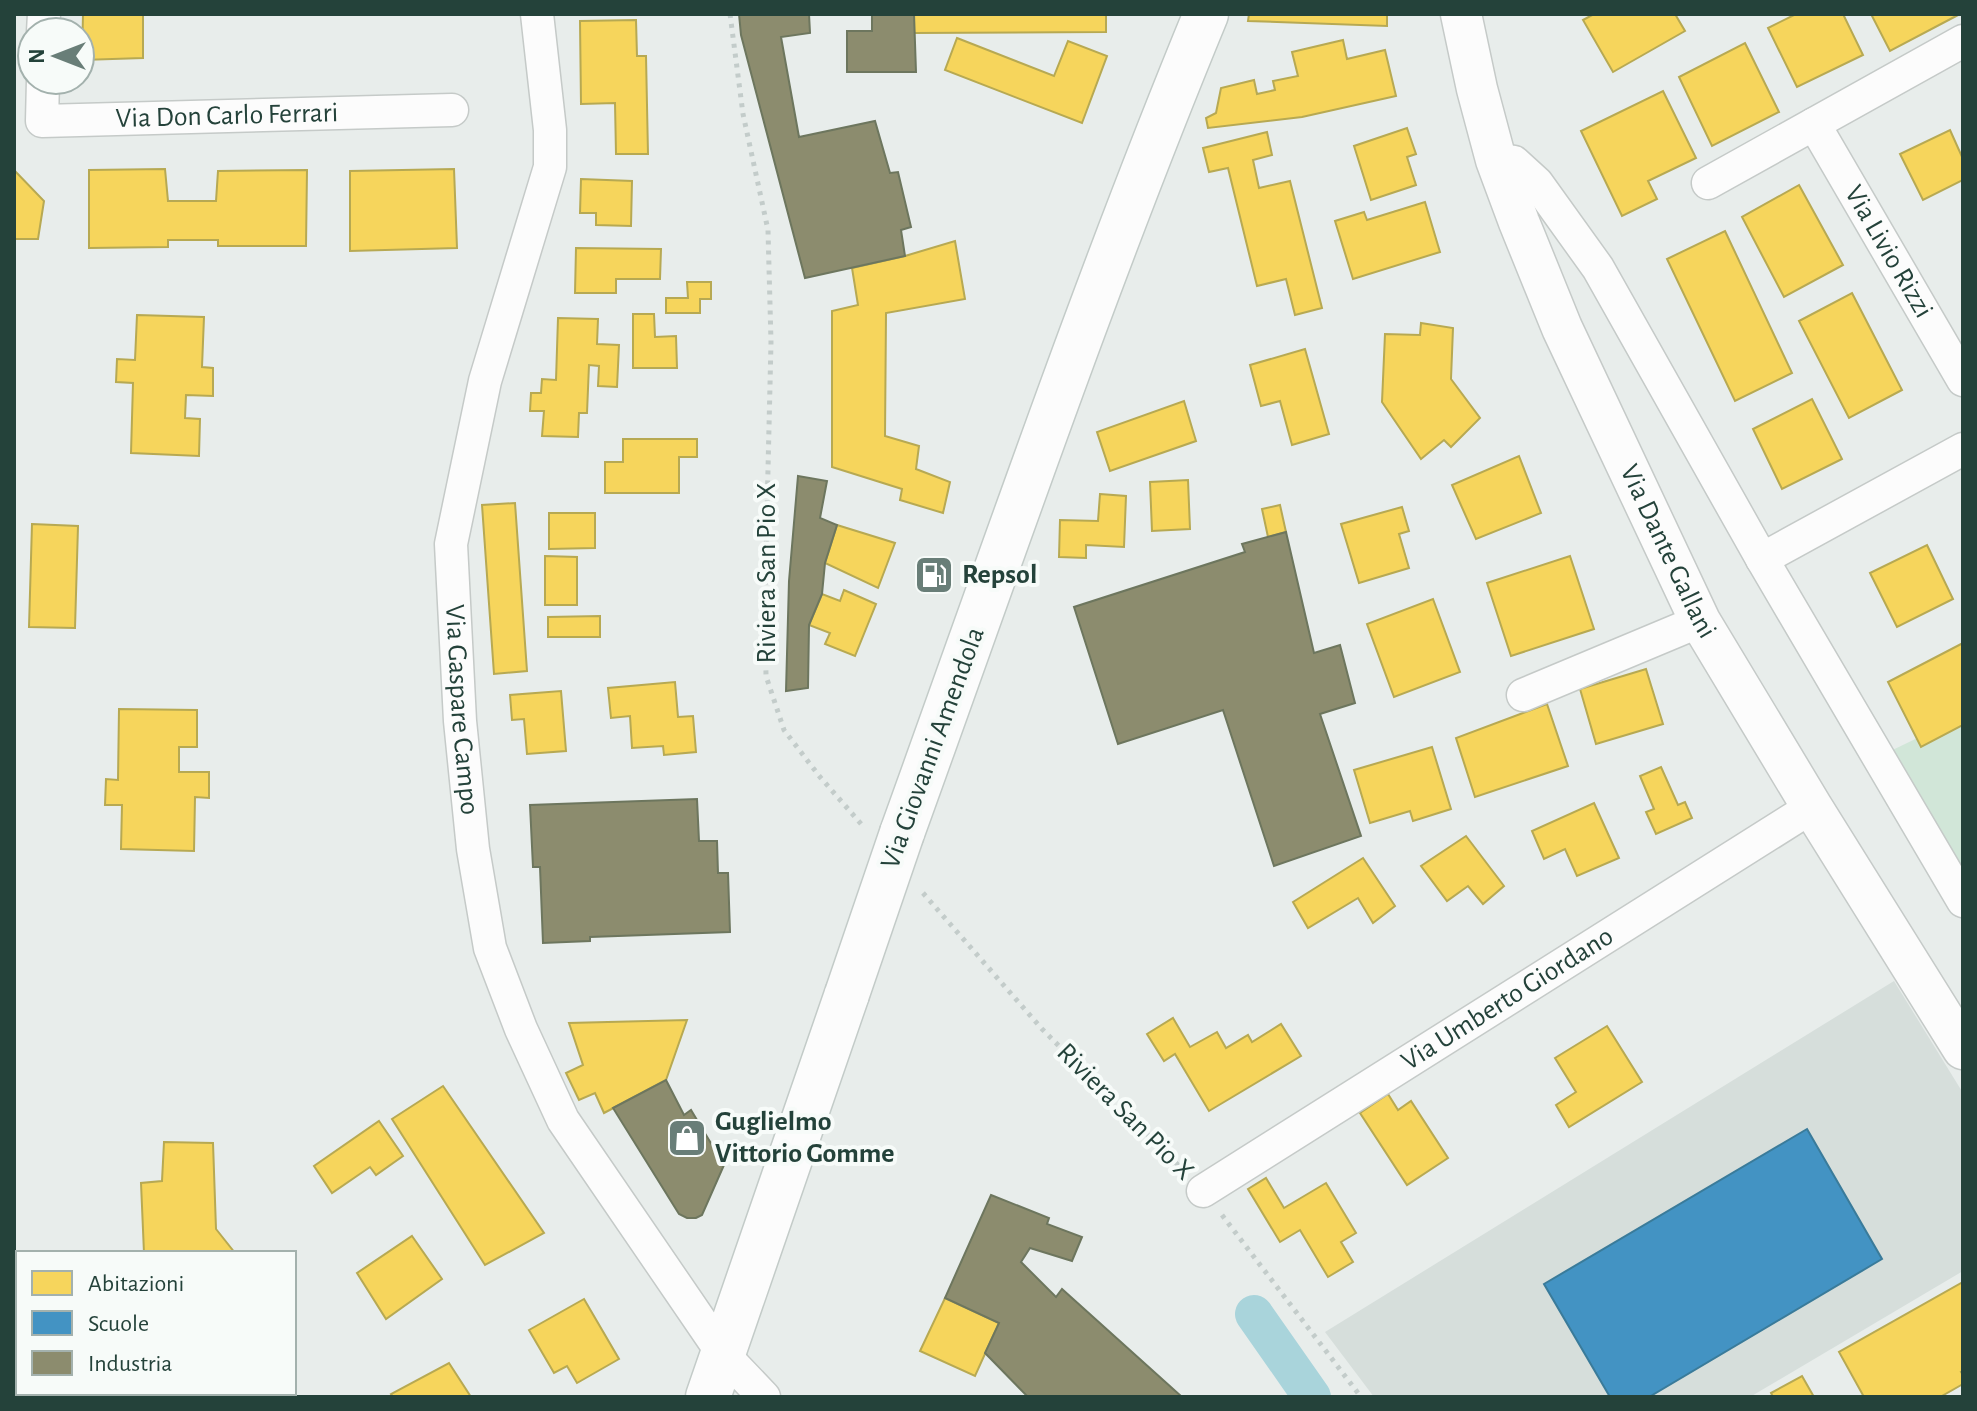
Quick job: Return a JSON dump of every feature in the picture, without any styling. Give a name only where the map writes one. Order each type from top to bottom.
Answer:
[{"type":"main road","name":"Via Giovanni Amendola","points":[[708,1397],[847,994],[887,835],[1151,147],[1206,14]]},
{"type":"street","name":"Via Gaspare Campo","points":[[537,14],[550,130],[550,167],[485,381],[451,544],[460,721],[473,849],[490,948],[521,1029],[563,1120],[723,1354],[764,1397]]},
{"type":"street","name":"Via Dante Gallani","points":[[1461,14],[1496,160],[1519,222],[1562,328],[1700,621],[1963,1049]]},
{"type":"street","points":[[1708,183],[1963,41]]},
{"type":"street","name":"Via Don Carlo Ferrari","points":[[43,96],[42,121],[452,110]]},
{"type":"street","name":"Via Livio Rizzi","points":[[1814,124],[1963,380]]},
{"type":"street","points":[[1496,160],[1514,162],[1537,183],[1598,268],[1762,559],[1963,901]]},
{"type":"street","points":[[1762,559],[1963,449]]},
{"type":"street","points":[[1523,695],[1700,621]]},
{"type":"street","name":"Via Umberto Giordano","points":[[1203,1191],[1812,807]]},
{"type":"path","name":"Riviera San Pio X","points":[[730,14],[743,114],[768,230],[771,342],[766,676],[784,730],[820,777],[887,835]]},
{"type":"path","name":"Riviera San Pio X","points":[[915,885],[1042,1029],[1203,1191],[1361,1397]]},
{"type":"shaded area","points":[[1894,981],[1963,1093],[1963,1271],[1750,1397],[1374,1397],[1325,1332]]},
{"type":"green space","points":[[1963,716],[1963,904],[1876,758]]},
{"type":"building: Abitazioni","points":[[143,14],[143,58],[96,60],[96,16],[83,16]]},
{"type":"building: Abitazioni","points":[[914,14],[1106,14],[1106,32],[914,33]]},
{"type":"building: Abitazioni","points":[[1249,14],[1387,14],[1387,26],[1248,21]]},
{"type":"building: Abitazioni","points":[[1594,14],[1675,14],[1685,31],[1613,72],[1583,20]]},
{"type":"building: Abitazioni","points":[[1796,14],[1843,14],[1863,55],[1797,87],[1768,28]]},
{"type":"building: Abitazioni","points":[[1871,14],[1960,14],[1890,51]]},
{"type":"building: Abitazioni","points":[[636,20],[637,56],[646,56],[648,154],[616,154],[615,103],[581,104],[580,21]]},
{"type":"building: Abitazioni","points":[[957,38],[1054,76],[1068,41],[1107,56],[1082,123],[945,70]]},
{"type":"building: Abitazioni","points":[[1343,40],[1347,59],[1385,50],[1396,96],[1302,117],[1208,128],[1206,118],[1216,113],[1221,88],[1254,80],[1257,94],[1275,90],[1273,81],[1298,76],[1292,52]]},
{"type":"building: Abitazioni","points":[[1745,43],[1779,112],[1712,146],[1679,77]]},
{"type":"building: Abitazioni","points":[[1663,91],[1696,158],[1648,181],[1657,199],[1622,216],[1581,131]]},
{"type":"building: Abitazioni","points":[[1407,128],[1416,154],[1407,157],[1416,185],[1371,200],[1354,146]]},
{"type":"building: Abitazioni","points":[[1950,130],[1963,159],[1963,180],[1923,200],[1900,154]]},
{"type":"building: Abitazioni","points":[[1267,132],[1272,155],[1253,160],[1259,188],[1290,181],[1322,308],[1295,315],[1286,279],[1257,286],[1228,168],[1209,172],[1203,148]]},
{"type":"building: Abitazioni","points":[[165,169],[168,201],[216,201],[218,171],[307,170],[306,246],[218,246],[218,240],[168,240],[168,247],[89,248],[89,170]]},
{"type":"building: Abitazioni","points":[[454,169],[457,248],[350,251],[350,171]]},
{"type":"building: Abitazioni","points":[[14,170],[44,201],[38,239],[14,239]]},
{"type":"building: Abitazioni","points":[[581,179],[632,181],[631,226],[596,225],[596,213],[580,213]]},
{"type":"building: Abitazioni","points":[[1799,185],[1843,265],[1784,297],[1742,217]]},
{"type":"building: Abitazioni","points":[[1425,202],[1440,252],[1353,279],[1335,221],[1364,212],[1367,220]]},
{"type":"building: Abitazioni","points":[[1725,231],[1792,373],[1735,401],[1667,259]]},
{"type":"building: Abitazioni","points":[[955,241],[965,299],[886,313],[885,436],[919,446],[916,469],[950,482],[943,513],[900,500],[902,489],[832,467],[832,311],[858,305],[852,268]]},
{"type":"building: Abitazioni","points":[[576,248],[661,249],[660,279],[616,279],[616,293],[575,293]]},
{"type":"building: Abitazioni","points":[[687,282],[711,282],[711,299],[700,299],[700,313],[666,313],[666,298],[688,298]]},
{"type":"building: Abitazioni","points":[[1852,293],[1902,390],[1849,418],[1799,321]]},
{"type":"building: Abitazioni","points":[[633,314],[654,314],[655,337],[676,336],[677,368],[633,368]]},
{"type":"building: Abitazioni","points":[[137,315],[204,317],[202,367],[213,368],[213,396],[186,395],[185,418],[200,419],[199,456],[131,453],[133,383],[116,382],[117,359],[135,360]]},
{"type":"building: Abitazioni","points":[[558,318],[598,319],[597,344],[619,345],[617,387],[598,386],[599,366],[589,365],[587,413],[579,413],[578,437],[542,436],[544,411],[530,411],[531,393],[541,393],[542,379],[556,380]]},
{"type":"building: Abitazioni","points":[[1421,323],[1453,328],[1451,379],[1480,418],[1451,447],[1444,440],[1421,459],[1382,402],[1385,334],[1420,335]]},
{"type":"building: Abitazioni","points":[[1305,349],[1329,434],[1292,445],[1280,401],[1261,406],[1250,365]]},
{"type":"building: Abitazioni","points":[[1812,399],[1842,459],[1782,489],[1753,429]]},
{"type":"building: Abitazioni","points":[[1184,401],[1196,441],[1110,471],[1097,432]]},
{"type":"building: Abitazioni","points":[[623,439],[697,439],[697,457],[679,457],[679,493],[605,493],[605,462],[623,462]]},
{"type":"building: Abitazioni","points":[[1519,456],[1541,513],[1476,539],[1452,485]]},
{"type":"building: Abitazioni","points":[[1188,480],[1190,529],[1152,531],[1150,482]]},
{"type":"building: Abitazioni","points":[[1100,494],[1126,496],[1124,547],[1086,545],[1086,558],[1059,557],[1060,520],[1098,521]]},
{"type":"building: Abitazioni","points":[[515,503],[527,671],[494,674],[482,505]]},
{"type":"building: Abitazioni","points":[[1280,505],[1286,532],[1268,537],[1262,509]]},
{"type":"building: Abitazioni","points":[[1402,507],[1409,531],[1399,534],[1409,568],[1359,583],[1341,524]]},
{"type":"building: Abitazioni","points":[[549,513],[595,513],[595,548],[549,549]]},
{"type":"building: Abitazioni","points":[[32,524],[78,526],[75,628],[29,627]]},
{"type":"building: Abitazioni","points":[[837,525],[895,543],[878,588],[825,563]]},
{"type":"building: Abitazioni","points":[[1927,545],[1953,599],[1897,627],[1870,573]]},
{"type":"building: Abitazioni","points":[[545,556],[577,557],[577,605],[545,605]]},
{"type":"building: Abitazioni","points":[[1570,556],[1594,629],[1511,656],[1487,583]]},
{"type":"building: Abitazioni","points":[[844,590],[876,604],[855,656],[825,644],[830,633],[809,625],[822,594],[840,601]]},
{"type":"building: Abitazioni","points":[[1433,599],[1460,672],[1394,697],[1367,624]]},
{"type":"building: Abitazioni","points":[[600,616],[600,637],[548,637],[548,617]]},
{"type":"building: Abitazioni","points":[[1963,643],[1963,725],[1921,747],[1888,682]]},
{"type":"building: Abitazioni","points":[[1646,669],[1663,724],[1596,744],[1580,689]]},
{"type":"building: Abitazioni","points":[[675,682],[678,717],[693,716],[696,752],[664,755],[663,746],[632,748],[630,716],[611,718],[608,688]]},
{"type":"building: Abitazioni","points":[[561,691],[566,751],[527,754],[524,719],[512,720],[510,695]]},
{"type":"building: Abitazioni","points":[[1547,704],[1568,766],[1475,797],[1456,738]]},
{"type":"building: Abitazioni","points":[[119,709],[197,710],[197,747],[179,747],[179,772],[209,772],[209,798],[195,797],[194,851],[121,849],[122,805],[105,805],[106,779],[118,780]]},
{"type":"building: Abitazioni","points":[[1432,747],[1451,809],[1413,821],[1410,811],[1370,823],[1354,770]]},
{"type":"building: Abitazioni","points":[[1661,767],[1678,805],[1685,802],[1692,818],[1656,834],[1646,812],[1654,809],[1640,776]]},
{"type":"building: Abitazioni","points":[[1594,803],[1619,858],[1577,876],[1565,849],[1544,859],[1532,831]]},
{"type":"building: Abitazioni","points":[[1466,836],[1504,886],[1483,904],[1468,886],[1447,901],[1421,866]]},
{"type":"building: Abitazioni","points":[[1363,858],[1395,906],[1373,923],[1358,898],[1308,928],[1293,902]]},
{"type":"building: Abitazioni","points":[[1173,1018],[1190,1047],[1217,1032],[1226,1048],[1248,1035],[1252,1042],[1281,1024],[1301,1056],[1209,1111],[1175,1054],[1164,1061],[1147,1034]]},
{"type":"building: Abitazioni","points":[[687,1020],[666,1080],[604,1113],[595,1093],[579,1100],[566,1073],[583,1065],[569,1023]]},
{"type":"building: Abitazioni","points":[[1607,1026],[1642,1082],[1569,1127],[1556,1105],[1576,1092],[1555,1058]]},
{"type":"building: Abitazioni","points":[[443,1086],[544,1233],[485,1265],[392,1119]]},
{"type":"building: Abitazioni","points":[[1388,1094],[1398,1110],[1411,1101],[1448,1158],[1407,1185],[1360,1113]]},
{"type":"building: Abitazioni","points":[[379,1121],[403,1156],[376,1175],[370,1167],[332,1193],[314,1166]]},
{"type":"building: Abitazioni","points":[[164,1142],[213,1143],[216,1229],[233,1251],[144,1251],[141,1183],[162,1181]]},
{"type":"building: Abitazioni","points":[[1266,1178],[1284,1208],[1326,1183],[1356,1233],[1341,1242],[1353,1262],[1328,1277],[1300,1230],[1280,1242],[1248,1189]]},
{"type":"building: Abitazioni","points":[[412,1236],[442,1279],[386,1319],[357,1273]]},
{"type":"building: Abitazioni","points":[[1963,1282],[1963,1384],[1940,1397],[1864,1397],[1839,1352]]},
{"type":"building: Abitazioni","points":[[945,1298],[999,1323],[975,1376],[920,1351]]},
{"type":"building: Abitazioni","points":[[584,1299],[619,1359],[577,1383],[567,1366],[554,1373],[529,1330]]},
{"type":"building: Abitazioni","points":[[449,1363],[471,1397],[393,1397],[391,1394]]},
{"type":"building: Abitazioni","points":[[1802,1376],[1814,1397],[1773,1397],[1771,1393]]},
{"type":"building: Scuole","points":[[1807,1129],[1882,1259],[1649,1397],[1610,1397],[1544,1284]]},
{"type":"building: Industria","points":[[739,14],[809,14],[810,33],[781,37],[799,137],[875,121],[890,173],[898,172],[911,227],[901,230],[905,256],[805,278],[741,35]]},
{"type":"building: Industria","points":[[872,14],[914,14],[916,72],[847,72],[847,31],[872,31]]},
{"type":"building: Industria","points":[[798,476],[827,481],[820,518],[837,525],[825,563],[822,594],[809,625],[808,688],[786,691],[789,581]]},
{"type":"building: Industria","points":[[1286,532],[1314,653],[1340,645],[1355,703],[1320,714],[1361,836],[1274,866],[1223,710],[1118,744],[1074,607],[1245,552],[1242,544]]},
{"type":"building: Industria","points":[[697,799],[699,841],[717,841],[718,873],[728,873],[730,932],[590,937],[590,941],[543,943],[540,867],[533,867],[530,805]]},
{"type":"building: Industria","points":[[666,1080],[684,1115],[691,1110],[724,1165],[702,1215],[696,1218],[679,1214],[613,1108]]},
{"type":"building: Industria","points":[[991,1195],[1049,1218],[1047,1224],[1082,1237],[1072,1261],[1030,1248],[1021,1262],[1056,1297],[1062,1289],[1182,1397],[1028,1397],[985,1353],[999,1323],[945,1298]]},
{"type":"waterway","points":[[1254,1314],[1312,1397]]},
{"type":"place","name":"Repsol","points":[[934,575]]},
{"type":"place","name":"Guglielmo Vittorio Gomme","points":[[687,1138]]}]
